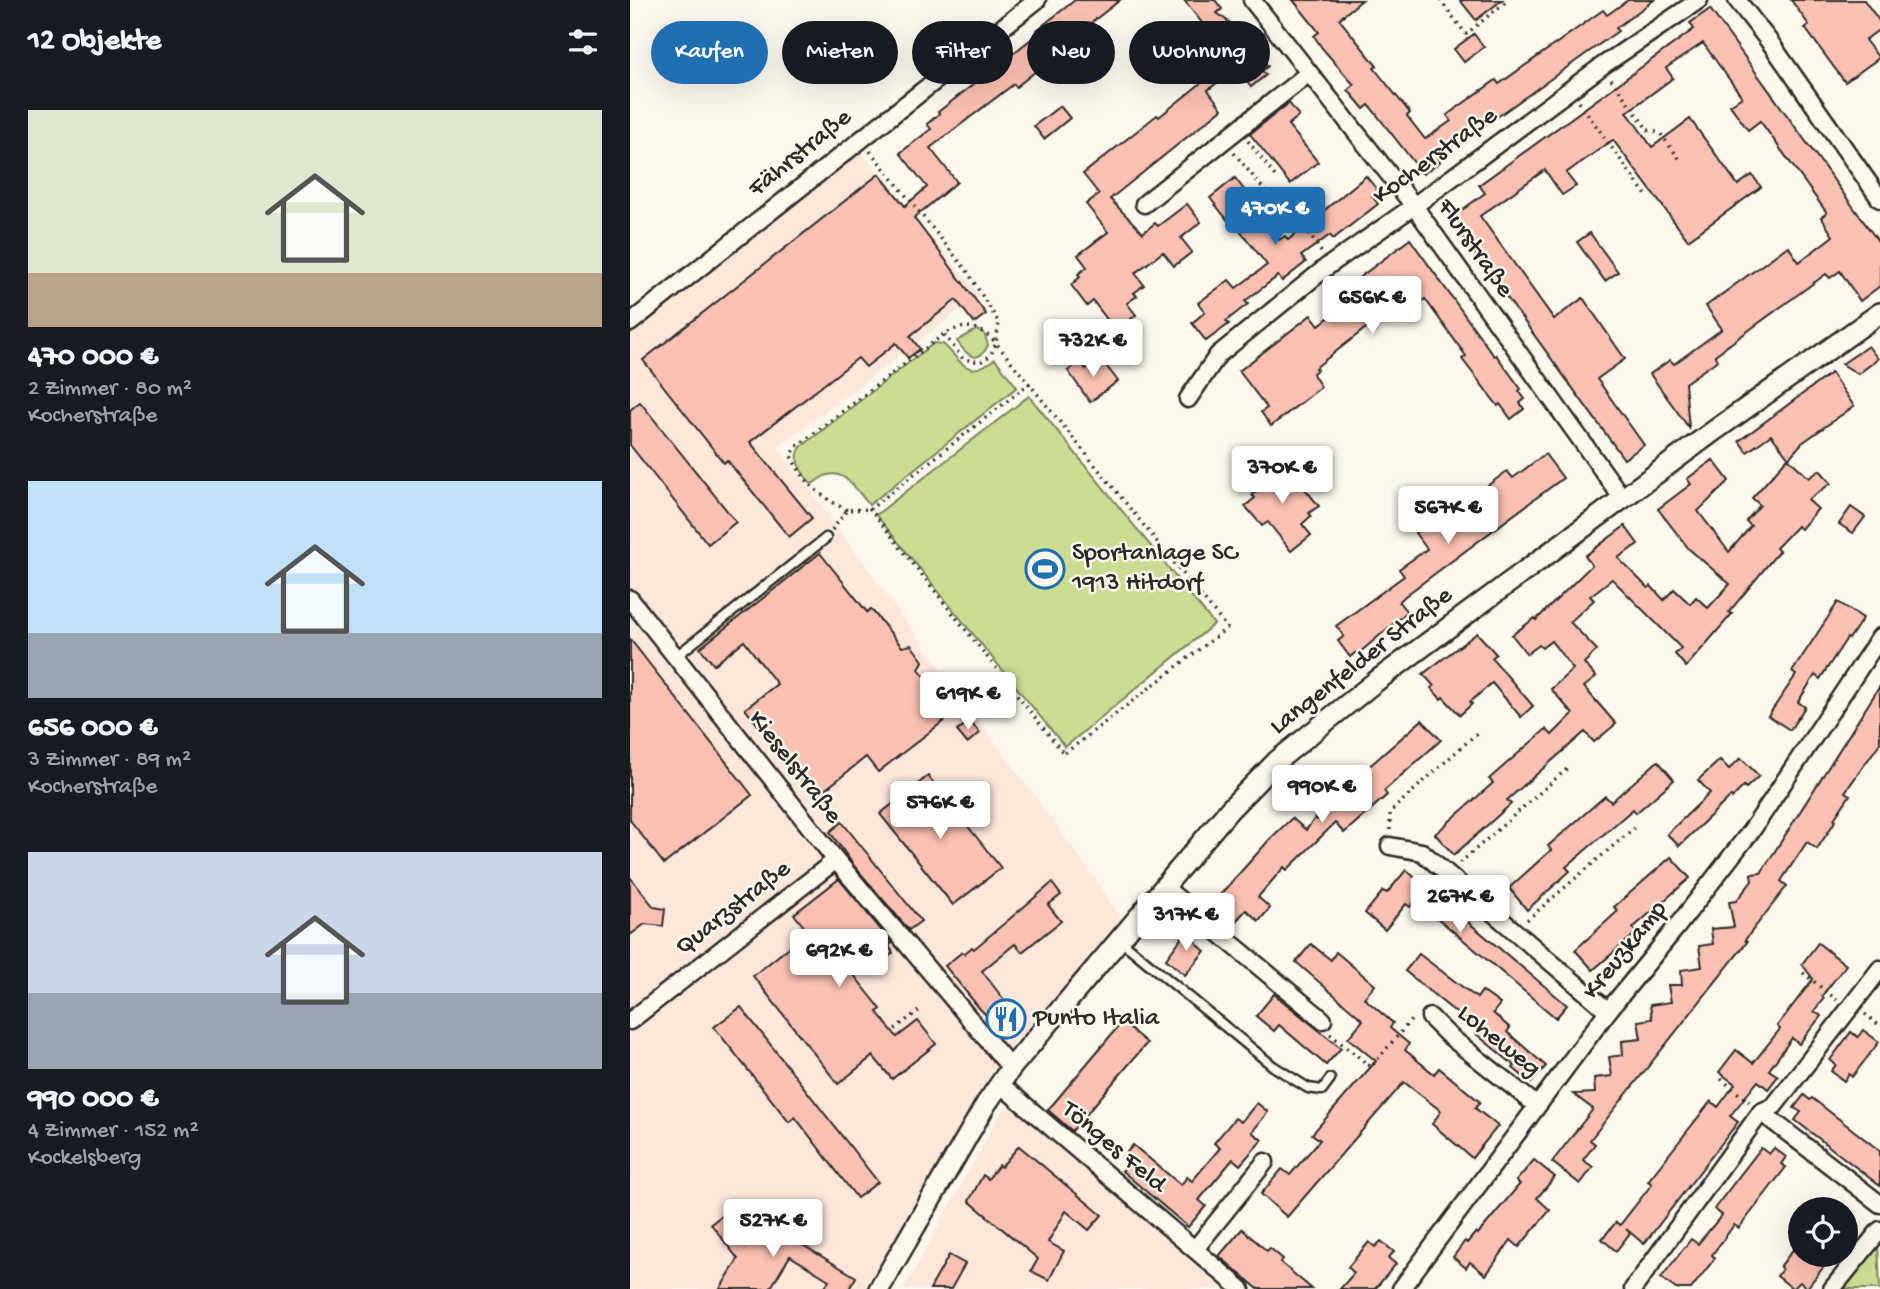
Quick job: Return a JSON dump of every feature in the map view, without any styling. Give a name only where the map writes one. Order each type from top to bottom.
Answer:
[{"type":"street","name":"Fährstraße","points":[[630,323],[1037,0]]},
{"type":"street","name":"Flurstraße","points":[[1252,0],[1414,206],[1623,499]]},
{"type":"street","name":"Kocherstraße","points":[[1188,399],[1218,355],[1328,266],[1414,206],[1602,66],[1699,0]]},
{"type":"street","points":[[1737,0],[1880,198]]},
{"type":"street","points":[[1144,204],[1309,73]]},
{"type":"street","name":"Langenfelder Straße","points":[[879,1289],[1005,1076],[1230,809],[1278,760],[1375,682],[1880,313]]},
{"type":"street","name":"Kieselstraße","points":[[630,599],[1005,1076]]},
{"type":"street","name":"Kreuzkamp","points":[[1401,1289],[1536,1105],[1754,827],[1880,637]]},
{"type":"street","points":[[1390,846],[1422,852],[1608,1011]]},
{"type":"street","name":"Quarzstraße","points":[[630,1021],[835,860]]},
{"type":"street","points":[[1164,887],[1323,1020]]},
{"type":"street","points":[[1633,1289],[1761,1112],[1774,1106],[1880,970]]},
{"type":"street","name":"Loheweg","points":[[1430,1017],[1448,1035],[1536,1105]]},
{"type":"street","name":"Tönges Feld","points":[[1005,1076],[1241,1289]]},
{"type":"street","points":[[1761,1112],[1880,1204]]},
{"type":"street","points":[[1195,1249],[1265,1162]]},
{"type":"street","points":[[1832,1289],[1880,1230]]},
{"type":"lane","points":[[676,657],[826,538]]},
{"type":"lane","points":[[1119,939],[1273,1066],[1308,1088],[1322,1090],[1330,1079]]},
{"type":"path","points":[[1440,0],[1466,34],[1508,0]]},
{"type":"path","points":[[1602,66],[1648,130],[1660,133],[1681,161]]},
{"type":"path","points":[[1570,89],[1648,198]]},
{"type":"path","points":[[1238,129],[1275,176]]},
{"type":"path","points":[[860,139],[967,271],[999,323],[991,355],[981,362],[963,359],[944,334]]},
{"type":"path","points":[[1224,141],[1266,192],[1276,193],[1304,226],[1320,248],[1328,266]]},
{"type":"path","points":[[870,509],[1064,754],[1227,628],[1030,383],[982,329],[959,326],[944,334],[797,446],[792,456],[800,474],[823,498],[847,510],[870,509],[1030,383]]},
{"type":"path","points":[[826,538],[847,510]]},
{"type":"path","points":[[1390,846],[1390,812],[1477,733]]},
{"type":"path","points":[[1448,874],[1569,767]]},
{"type":"path","points":[[1515,931],[1634,828]]},
{"type":"path","points":[[1803,973],[1849,1010]]},
{"type":"path","points":[[895,1029],[922,1008]]},
{"type":"path","points":[[1323,1020],[1327,1031],[1371,1067],[1412,1019],[1430,1017]]},
{"type":"path","points":[[1721,1079],[1761,1112]]},
{"type":"shaded area","points":[[859,150],[980,295],[778,447],[1123,920],[997,1063],[864,1289],[630,1289],[630,329]]},
{"type":"shaded area","points":[[1011,1105],[1233,1289],[904,1289],[1001,1112]]},
{"type":"green space","points":[[976,330],[984,333],[988,345],[976,357],[968,354],[957,341]]},
{"type":"green space","points":[[934,343],[943,344],[960,362],[971,368],[985,365],[995,359],[1017,387],[869,505],[851,483],[839,475],[831,474],[810,483],[798,462],[801,447]]},
{"type":"green space","name":"Sportanlage SC 1913 Hitdorf","points":[[1029,396],[1214,624],[1065,747],[876,515]]},
{"type":"green space","points":[[1878,1243],[1880,1289],[1843,1289]]},
{"type":"building","points":[[1075,0],[1120,0],[1093,21],[1048,21]]},
{"type":"building","points":[[1184,0],[1215,0],[1222,9],[1217,13],[1228,21],[1201,21]]},
{"type":"building","points":[[1293,0],[1362,0],[1339,19],[1377,66],[1374,68],[1410,113],[1407,116],[1425,139],[1451,121],[1447,115],[1496,80],[1499,84],[1603,10],[1607,15],[1628,0],[1654,0],[1616,28],[1618,31],[1493,120],[1447,149],[1449,152],[1438,159],[1440,162],[1423,174],[1369,105],[1364,109],[1348,90],[1354,85],[1322,48],[1314,36],[1319,32]]},
{"type":"building","points":[[1460,0],[1502,0],[1476,20]]},
{"type":"building","points":[[1791,0],[1864,0],[1880,22],[1880,29],[1865,40],[1879,58],[1845,82],[1805,28],[1809,25]]},
{"type":"building","points":[[1710,9],[1880,244],[1880,286],[1860,301],[1840,271],[1830,278],[1826,274],[1715,355],[1718,360],[1685,383],[1689,428],[1650,374],[1670,360],[1674,364],[1722,329],[1706,306],[1788,246],[1799,262],[1833,236],[1821,217],[1827,213],[1760,121],[1748,130],[1730,105],[1742,97],[1703,43],[1666,68],[1673,78],[1627,112],[1652,147],[1690,119],[1738,185],[1752,175],[1761,187],[1688,240],[1613,140],[1566,173],[1576,186],[1562,195],[1545,170],[1480,216],[1554,319],[1583,298],[1625,359],[1597,379],[1644,445],[1624,459],[1450,219],[1485,193],[1479,185],[1694,29],[1690,23]]},
{"type":"building","points":[[1474,34],[1484,47],[1464,62],[1454,49]]},
{"type":"building","points":[[1027,42],[1027,78],[1016,87],[1014,84],[930,148],[957,182],[914,218],[986,314],[974,323],[956,300],[910,336],[920,349],[908,358],[896,343],[866,367],[858,358],[750,442],[812,518],[789,537],[727,460],[724,463],[643,360],[879,174],[905,206],[927,187],[900,153],[931,129],[927,124],[938,112],[974,84],[1013,84],[1013,53]]},
{"type":"building","points":[[1200,84],[1216,84],[1208,90],[1222,109],[1110,199],[1143,233],[1155,223],[1158,226],[1187,204],[1201,222],[1181,238],[1192,252],[1174,266],[1163,252],[1135,273],[1144,285],[1134,293],[1137,296],[1127,303],[1136,315],[1116,331],[1093,301],[1087,306],[1071,285],[1087,267],[1078,255],[1108,232],[1086,204],[1099,194],[1083,174],[1157,115],[1159,117]]},
{"type":"building","points":[[1289,103],[1299,116],[1288,125],[1318,162],[1290,184],[1250,134]]},
{"type":"building","points":[[1060,106],[1070,118],[1044,139],[1034,126]]},
{"type":"building","points":[[1366,176],[1378,191],[1372,196],[1378,204],[1333,239],[1330,235],[1301,256],[1306,262],[1282,281],[1278,276],[1245,301],[1248,304],[1226,321],[1229,324],[1206,341],[1192,323],[1205,312],[1198,303],[1229,280],[1236,288],[1267,265],[1232,220],[1229,222],[1210,198],[1235,178],[1254,203],[1251,205],[1279,240],[1285,236],[1288,240]]},
{"type":"building","points":[[1590,233],[1618,272],[1605,281],[1577,242]]},
{"type":"building","points":[[1410,239],[1521,389],[1519,391],[1525,399],[1520,403],[1524,409],[1511,419],[1462,359],[1466,356],[1425,299],[1416,307],[1408,295],[1315,368],[1317,370],[1313,373],[1321,387],[1271,426],[1261,412],[1267,408],[1239,371],[1311,315],[1319,325],[1346,304],[1338,294]]},
{"type":"building","points":[[1868,346],[1878,359],[1858,374],[1842,364]]},
{"type":"building","points":[[1100,358],[1118,381],[1090,402],[1068,371],[1080,361],[1086,369]]},
{"type":"building","points":[[1831,373],[1854,406],[1802,443],[1789,458],[1771,435],[1747,452],[1739,441]]},
{"type":"building","points":[[640,402],[736,522],[708,544],[630,445],[630,410]]},
{"type":"building","points":[[1545,454],[1563,478],[1405,596],[1399,602],[1407,612],[1358,654],[1356,652],[1350,657],[1338,641],[1344,636],[1336,626],[1404,576],[1399,569],[1427,549],[1415,533],[1467,493],[1471,498],[1507,471],[1513,478]]},
{"type":"building","points":[[1788,458],[1809,478],[1820,470],[1831,483],[1808,500],[1818,509],[1801,529],[1797,526],[1776,548],[1779,551],[1729,612],[1732,614],[1686,667],[1675,654],[1681,648],[1612,579],[1590,596],[1594,600],[1570,622],[1597,650],[1584,663],[1596,677],[1584,687],[1616,724],[1594,742],[1585,732],[1507,800],[1511,804],[1454,855],[1435,834],[1493,783],[1489,779],[1546,729],[1552,735],[1573,714],[1551,689],[1573,669],[1551,641],[1542,648],[1539,645],[1527,654],[1512,635],[1535,618],[1536,620],[1592,565],[1585,556],[1625,526],[1638,544],[1618,558],[1648,588],[1651,586],[1664,600],[1674,589],[1690,604],[1696,597],[1708,608],[1730,584],[1689,549],[1658,509],[1691,484],[1687,479],[1713,460],[1729,481],[1698,511],[1729,552],[1751,526],[1746,521],[1760,505],[1752,498]]},
{"type":"building","points":[[1273,460],[1296,489],[1302,485],[1319,506],[1309,513],[1311,516],[1302,524],[1311,535],[1291,551],[1268,522],[1262,526],[1245,506],[1255,498],[1252,495],[1262,487],[1253,476]]},
{"type":"building","points":[[1851,507],[1865,517],[1853,533],[1839,524]]},
{"type":"building","points":[[820,553],[867,612],[871,609],[902,647],[911,645],[923,661],[919,669],[954,713],[878,772],[866,757],[816,797],[745,709],[777,684],[744,641],[714,665],[700,648]]},
{"type":"building","points":[[1838,602],[1863,618],[1820,679],[1815,675],[1798,702],[1805,707],[1790,730],[1768,716],[1796,675],[1792,672]]},
{"type":"building","points":[[1477,633],[1496,654],[1492,658],[1533,706],[1521,717],[1492,683],[1470,702],[1472,704],[1460,715],[1431,688],[1434,686],[1423,674]]},
{"type":"building","points":[[630,639],[752,795],[664,864],[630,820]]},
{"type":"building","points":[[1880,686],[1880,743],[1845,792],[1850,795],[1834,819],[1836,820],[1817,849],[1807,842],[1781,881],[1787,886],[1745,940],[1747,942],[1590,1140],[1595,1144],[1583,1160],[1593,1167],[1580,1184],[1552,1162],[1593,1109],[1573,1094],[1595,1093],[1594,1078],[1612,1076],[1609,1057],[1623,1055],[1622,1041],[1641,1039],[1638,1021],[1652,1019],[1650,1005],[1671,1002],[1668,985],[1682,985],[1681,970],[1702,967],[1699,946],[1713,944],[1711,929],[1734,927],[1729,902],[1736,901],[1752,881],[1751,874],[1761,873]]},
{"type":"building","points":[[1422,720],[1441,740],[1384,791],[1387,795],[1344,833],[1335,823],[1287,870],[1284,867],[1258,897],[1270,908],[1259,921],[1246,910],[1235,922],[1213,903],[1292,818],[1306,830],[1315,818],[1317,820],[1369,774],[1365,770]]},
{"type":"building","points":[[970,721],[980,733],[967,743],[957,731]]},
{"type":"building","points":[[1741,758],[1759,776],[1732,798],[1731,796],[1679,846],[1667,834],[1710,793],[1698,780],[1720,760],[1729,769]]},
{"type":"building","points":[[1658,761],[1674,780],[1636,813],[1633,809],[1566,867],[1570,871],[1527,910],[1509,888],[1551,850],[1548,846],[1605,796],[1611,802]]},
{"type":"building","points":[[928,776],[1001,868],[953,905],[880,814]]},
{"type":"building","points":[[842,822],[921,921],[909,930],[855,867],[830,832]]},
{"type":"building","points":[[1671,857],[1690,878],[1633,928],[1636,933],[1593,970],[1575,950],[1618,911],[1614,907]]},
{"type":"building","points":[[1406,870],[1567,1005],[1556,1018],[1416,900],[1410,907],[1406,904],[1385,930],[1365,913],[1383,891],[1387,893]]},
{"type":"building","points":[[630,877],[654,907],[665,909],[663,926],[645,924],[630,935]]},
{"type":"building","points":[[839,879],[892,943],[889,946],[893,953],[881,963],[875,956],[853,974],[881,1009],[877,1012],[897,1037],[918,1021],[936,1044],[892,1079],[873,1056],[838,1084],[753,976],[808,932],[794,914]]},
{"type":"building","points":[[1052,883],[1061,895],[1048,905],[1061,921],[1022,952],[1015,944],[982,971],[1018,1018],[1002,1031],[945,966],[962,952],[964,954],[972,947],[974,949]]},
{"type":"building","points":[[1192,929],[1197,944],[1205,951],[1185,975],[1166,959],[1183,936]]},
{"type":"building","points":[[1818,943],[1846,965],[1814,1011],[1821,1016],[1799,1044],[1792,1038],[1769,1070],[1778,1076],[1768,1089],[1758,1081],[1730,1116],[1738,1122],[1644,1244],[1626,1229],[1630,1233],[1616,1251],[1602,1239],[1616,1222],[1620,1225],[1652,1184],[1648,1181],[1711,1101],[1718,1107],[1735,1084],[1719,1072],[1736,1050],[1753,1063],[1780,1029],[1777,1026],[1813,979],[1802,964]]},
{"type":"building","points":[[1311,944],[1331,960],[1336,952],[1375,985],[1364,998],[1393,1023],[1390,1028],[1409,1044],[1405,1050],[1434,1074],[1439,1068],[1480,1102],[1475,1108],[1498,1126],[1472,1158],[1432,1124],[1441,1111],[1404,1082],[1287,1217],[1261,1194],[1282,1169],[1290,1175],[1320,1140],[1312,1134],[1376,1061],[1348,1038],[1363,1020],[1296,962]]},
{"type":"building","points":[[1419,954],[1477,998],[1482,991],[1500,1004],[1493,1013],[1510,1028],[1507,1032],[1546,1066],[1531,1083],[1475,1033],[1477,1030],[1405,971]]},
{"type":"building","points":[[1274,994],[1341,1048],[1326,1065],[1279,1025],[1274,1031],[1256,1016]]},
{"type":"building","points":[[741,1007],[878,1182],[857,1198],[795,1117],[789,1122],[714,1027]]},
{"type":"building","points":[[1122,1022],[1147,1043],[1072,1131],[1048,1110]]},
{"type":"building","points":[[1863,1030],[1879,1042],[1852,1077],[1849,1074],[1844,1081],[1831,1071],[1836,1065],[1830,1060],[1851,1032],[1858,1037]]},
{"type":"building","points":[[1804,1095],[1810,1100],[1812,1098],[1880,1151],[1880,1186],[1795,1120],[1801,1112],[1794,1108]]},
{"type":"building","points":[[1257,1103],[1268,1112],[1252,1132],[1262,1140],[1240,1165],[1233,1159],[1199,1200],[1206,1206],[1188,1227],[1122,1171],[1129,1163],[1122,1158],[1133,1145],[1181,1185],[1187,1177],[1192,1181],[1220,1148],[1214,1143],[1235,1118],[1241,1122]]},
{"type":"building","points":[[1019,1146],[1102,1215],[1089,1230],[1066,1211],[1048,1242],[1064,1251],[1049,1280],[1031,1271],[1038,1259],[969,1201],[983,1175],[988,1179]]},
{"type":"building","points":[[1761,1148],[1769,1154],[1774,1148],[1786,1157],[1781,1164],[1786,1167],[1739,1228],[1734,1225],[1712,1255],[1715,1258],[1691,1289],[1676,1289],[1661,1278],[1691,1239],[1698,1244],[1722,1215],[1714,1209]]},
{"type":"building","points":[[1534,1160],[1555,1177],[1537,1198],[1550,1210],[1519,1247],[1511,1240],[1486,1275],[1470,1262],[1466,1268],[1453,1257],[1465,1241],[1467,1243],[1476,1232],[1478,1234],[1520,1184],[1516,1181]]},
{"type":"building","points":[[721,1216],[746,1246],[761,1220],[856,1277],[849,1289],[824,1289],[829,1280],[790,1256],[770,1289],[720,1289],[738,1259],[711,1224]]},
{"type":"building","points":[[1242,1229],[1267,1251],[1270,1248],[1283,1259],[1280,1262],[1312,1289],[1258,1289],[1219,1256]]},
{"type":"building","points":[[1381,1241],[1394,1252],[1388,1258],[1396,1264],[1375,1289],[1340,1289],[1354,1273],[1348,1267],[1369,1242],[1375,1247]]},
{"type":"building","points":[[949,1255],[965,1264],[951,1289],[930,1289]]},
{"type":"building","points":[[1788,1256],[1788,1267],[1824,1267],[1807,1288],[1800,1282],[1793,1289],[1777,1276],[1782,1269],[1780,1267]]},
{"type":"place","name":"Sportanlage SC 1913 Hitdorf","points":[[1045,569]]},
{"type":"place","name":"Punto Italia","points":[[1006,1019]]}]
